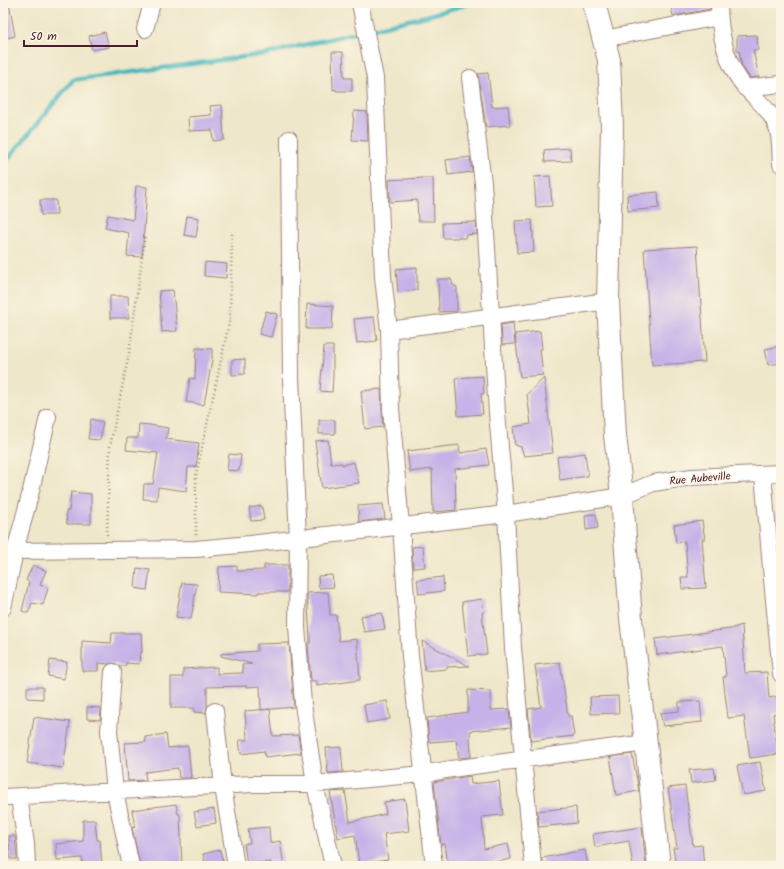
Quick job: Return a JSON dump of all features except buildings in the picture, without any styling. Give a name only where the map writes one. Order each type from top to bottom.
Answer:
[{"type":"street","points":[[145,29],[152,3]]},
{"type":"street","points":[[360,3],[375,78],[384,277],[389,330],[391,409],[402,526],[410,656],[434,866]]},
{"type":"street","points":[[594,3],[608,60],[612,126],[608,302],[615,435],[622,496],[631,619],[659,866]]},
{"type":"street","points":[[603,39],[719,10],[726,49],[733,68],[745,88],[767,109],[777,128],[781,164]]},
{"type":"street","points":[[470,78],[482,183],[497,413],[506,514],[513,648],[532,866]]},
{"type":"street","points":[[745,88],[781,84]]},
{"type":"street","points":[[289,139],[291,378],[298,539],[297,627],[303,704],[315,784],[333,866]]},
{"type":"street","points":[[389,330],[608,302]]},
{"type":"street","points":[[3,608],[15,551],[48,417]]},
{"type":"street","name":"Rue Aubeville","points":[[15,551],[196,549],[298,539],[506,514],[622,496],[653,483],[692,477],[781,473]]},
{"type":"street","points":[[764,474],[776,578],[781,674]]},
{"type":"street","points":[[113,672],[109,732],[115,792],[131,866]]},
{"type":"street","points":[[215,711],[223,787],[236,866]]},
{"type":"street","points":[[3,797],[19,798],[223,787],[253,784],[315,784],[423,774],[646,743]]},
{"type":"street","points":[[19,798],[26,844],[27,866]]},
{"type":"path","points":[[196,549],[196,474],[230,319],[232,233]]},
{"type":"path","points":[[107,551],[110,446],[129,354],[145,236]]},
{"type":"waterway","points":[[3,165],[73,80],[266,54],[426,16],[472,3]]}]
